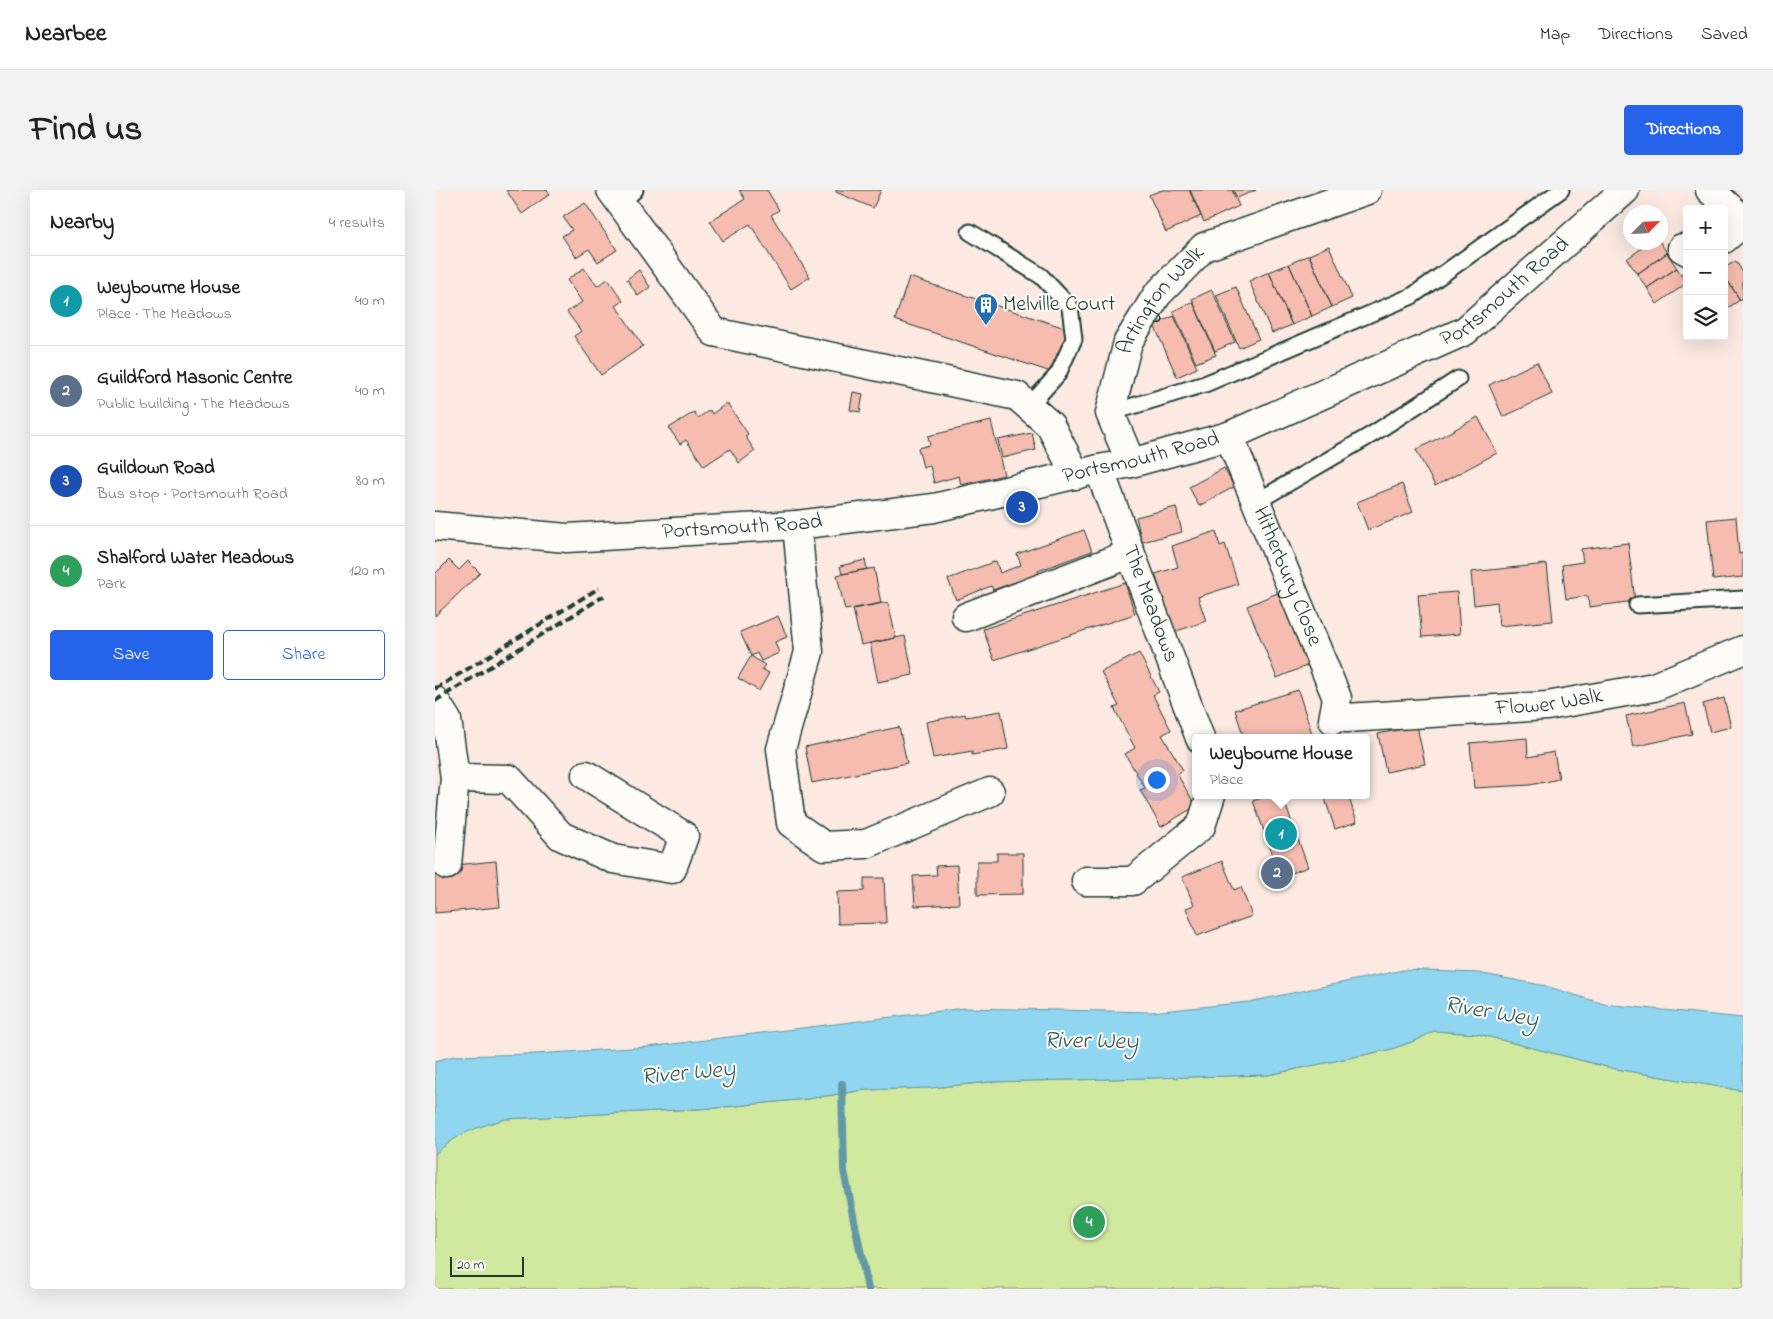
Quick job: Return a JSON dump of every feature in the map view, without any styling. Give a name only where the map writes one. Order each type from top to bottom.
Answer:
[{"type":"street","name":"Artington Walk","points":[[1110,413],[1128,342],[1157,295],[1205,247],[1367,190]]},
{"type":"street","name":"Portsmouth Road","points":[[435,526],[567,538],[797,525],[934,508],[1131,463],[1229,436],[1465,331],[1625,190]]},
{"type":"street","points":[[1710,190],[1743,221],[1728,235]]},
{"type":"street","name":"The Meadows","points":[[622,194],[714,332],[1017,396],[1050,425],[1087,472],[1130,554],[1198,734]]},
{"type":"street","points":[[1110,413],[1131,463]]},
{"type":"street","name":"Hitherbury Close","points":[[1229,436],[1337,698],[1339,719]]},
{"type":"street","points":[[797,525],[809,652],[781,749],[791,823],[823,846],[866,844],[990,792]]},
{"type":"street","points":[[967,617],[1130,554]]},
{"type":"street","name":"Flower Walk","points":[[1339,719],[1556,704],[1654,687],[1743,650]]},
{"type":"street","points":[[441,711],[455,778],[447,865]]},
{"type":"street","points":[[455,778],[509,779],[561,836],[613,859],[672,868],[684,836],[586,775]]},
{"type":"street","points":[[1085,882],[1133,881],[1201,826],[1210,799]]},
{"type":"lane","points":[[1110,413],[1205,384],[1412,296],[1561,190]]},
{"type":"lane","points":[[970,232],[1041,276],[1070,307],[1074,339],[1058,374],[1029,406]]},
{"type":"lane","points":[[1256,502],[1371,435],[1458,379]]},
{"type":"lane","points":[[1637,605],[1743,598]]},
{"type":"green space","points":[[1434,1031],[1478,1034],[1611,1068],[1743,1091],[1743,1289],[435,1289],[435,1154],[452,1140],[468,1131],[506,1119],[715,1108],[807,1099],[865,1090],[930,1088],[990,1082],[1268,1075],[1392,1049],[1417,1040]]},
{"type":"water","name":"River Wey","points":[[1403,970],[1478,973],[1546,986],[1604,1004],[1743,1018],[1743,1091],[1611,1068],[1478,1034],[1434,1031],[1417,1040],[1392,1049],[1268,1075],[990,1082],[930,1088],[865,1090],[807,1099],[715,1108],[506,1119],[468,1132],[435,1154],[435,1061],[454,1056],[535,1054],[648,1047],[965,1008],[1152,1012],[1249,1002]]},
{"type":"building","points":[[506,190],[547,190],[550,194],[522,214]]},
{"type":"building","points":[[739,190],[767,190],[779,210],[771,215],[810,277],[791,289],[750,224],[723,241],[710,221],[745,199]]},
{"type":"building","points":[[836,190],[881,190],[873,208],[836,192]]},
{"type":"building","points":[[1162,190],[1189,190],[1201,216],[1166,232],[1149,195]]},
{"type":"building","points":[[1190,190],[1232,190],[1239,206],[1204,222]]},
{"type":"building","points":[[1233,190],[1256,190],[1237,198]]},
{"type":"building","points":[[585,203],[617,250],[598,262],[589,249],[576,257],[562,236],[572,230],[563,217]]},
{"type":"building","points":[[1329,246],[1352,298],[1332,307],[1309,255]]},
{"type":"building","points":[[1639,250],[1665,250],[1667,253],[1637,274],[1627,259]]},
{"type":"building","points":[[1667,253],[1677,268],[1647,288],[1637,274]]},
{"type":"building","points":[[1309,255],[1332,307],[1312,316],[1289,264]]},
{"type":"building","points":[[1736,261],[1743,273],[1743,298],[1740,300],[1728,281],[1728,266]]},
{"type":"building","points":[[1289,264],[1312,316],[1292,325],[1269,272]]},
{"type":"building","points":[[584,268],[597,286],[608,279],[623,301],[616,306],[643,346],[601,375],[574,336],[581,331],[567,312],[582,302],[567,280]]},
{"type":"building","points":[[1677,268],[1683,277],[1683,286],[1657,304],[1647,288]]},
{"type":"building","points":[[639,270],[650,287],[638,296],[627,279]]},
{"type":"building","points":[[1269,272],[1292,325],[1272,333],[1249,281]]},
{"type":"building","name":"Melville Court","points":[[909,277],[1068,329],[1054,373],[895,320]]},
{"type":"building","points":[[1728,281],[1740,300],[1728,308]]},
{"type":"building","points":[[1236,287],[1259,339],[1239,348],[1216,295]]},
{"type":"building","points":[[1212,290],[1235,342],[1215,351],[1192,299]]},
{"type":"building","points":[[1193,302],[1216,355],[1196,363],[1173,311]]},
{"type":"building","points":[[1174,316],[1197,368],[1177,377],[1154,325]]},
{"type":"building","points":[[1537,362],[1552,394],[1503,417],[1489,385]]},
{"type":"building","points":[[853,392],[863,394],[860,412],[850,410]]},
{"type":"building","points":[[727,403],[748,434],[745,436],[755,451],[739,463],[730,449],[704,466],[686,440],[680,444],[669,428],[694,412],[698,418],[710,410],[712,414]]},
{"type":"building","points":[[1478,417],[1497,453],[1435,486],[1416,450]]},
{"type":"building","points":[[991,421],[1004,475],[961,485],[959,476],[934,483],[930,466],[923,467],[918,448],[930,445],[928,436]]},
{"type":"building","points":[[1032,433],[1036,450],[1002,458],[998,440]]},
{"type":"building","points":[[1224,468],[1234,487],[1199,506],[1189,487]]},
{"type":"building","points":[[1402,484],[1413,512],[1368,530],[1357,502]]},
{"type":"building","points":[[1176,507],[1182,532],[1142,542],[1136,517]]},
{"type":"building","points":[[1736,517],[1739,554],[1743,553],[1743,577],[1713,580],[1707,520]]},
{"type":"building","points":[[1084,530],[1092,551],[1038,571],[1039,574],[993,590],[991,586],[956,600],[948,579],[996,561],[1000,573],[1021,565],[1017,554]]},
{"type":"building","points":[[1216,531],[1220,546],[1225,544],[1238,584],[1198,597],[1206,621],[1174,632],[1155,574],[1178,567],[1172,546]]},
{"type":"building","points":[[1628,543],[1635,601],[1589,607],[1588,596],[1566,599],[1562,565],[1583,562],[1581,549]]},
{"type":"building","points":[[449,560],[459,570],[468,561],[480,573],[435,616],[435,574]]},
{"type":"building","points":[[865,560],[867,569],[842,574],[840,566]]},
{"type":"building","points":[[1547,564],[1553,621],[1499,626],[1497,602],[1474,605],[1471,572]]},
{"type":"building","points":[[874,568],[881,603],[845,610],[837,575]]},
{"type":"building","points":[[1125,583],[1135,614],[994,660],[983,629]]},
{"type":"building","points":[[1282,591],[1313,663],[1277,678],[1247,606]]},
{"type":"building","points":[[1457,592],[1460,634],[1422,637],[1418,595]]},
{"type":"building","points":[[888,602],[896,638],[861,645],[853,609]]},
{"type":"building","points":[[778,616],[787,637],[775,642],[779,653],[761,661],[757,653],[751,656],[740,632]]},
{"type":"building","points":[[905,636],[913,675],[878,682],[870,643]]},
{"type":"building","points":[[1139,653],[1159,692],[1153,695],[1171,730],[1162,735],[1183,770],[1177,774],[1196,806],[1161,827],[1140,790],[1145,788],[1125,754],[1135,748],[1114,708],[1119,706],[1101,672]]},
{"type":"building","points":[[751,656],[765,665],[762,669],[769,673],[759,691],[738,678]]},
{"type":"building","points":[[1298,690],[1312,734],[1243,734],[1235,710]]},
{"type":"building","points":[[1724,698],[1731,727],[1710,732],[1703,704]]},
{"type":"building","points":[[1685,703],[1692,734],[1633,747],[1626,716]]},
{"type":"building","points":[[1001,711],[1008,749],[972,755],[972,751],[933,758],[926,722],[965,714],[966,717]]},
{"type":"building","points":[[1417,726],[1425,764],[1386,772],[1378,734]]},
{"type":"building","points":[[899,727],[907,763],[812,783],[805,747]]},
{"type":"building","points":[[1527,738],[1528,757],[1554,752],[1559,779],[1530,785],[1474,788],[1470,743]]},
{"type":"building","points":[[1258,799],[1283,799],[1308,867],[1281,877],[1253,801]]},
{"type":"building","points":[[1325,799],[1349,799],[1357,822],[1335,829]]},
{"type":"building","points":[[997,853],[1023,853],[1023,894],[977,895],[977,861],[997,861]]},
{"type":"building","points":[[496,861],[500,907],[435,913],[435,867]]},
{"type":"building","points":[[1222,861],[1234,890],[1241,887],[1252,916],[1197,936],[1186,908],[1194,905],[1182,877]]},
{"type":"building","points":[[957,865],[959,904],[915,906],[913,876],[937,875],[936,866]]},
{"type":"building","points":[[864,878],[884,878],[886,923],[838,924],[837,892],[864,891]]},
{"type":"waterway","points":[[842,1084],[844,1171],[868,1289]]},
{"type":"railway","points":[[435,689],[599,588]]},
{"type":"railway","points":[[435,701],[604,596]]},
{"type":"place","name":"Melville Court","points":[[986,326]]},
{"type":"place","name":"Guildown Road","points":[[1022,507]]},
{"type":"place","name":"Weybourne House","points":[[1281,834]]},
{"type":"place","name":"Guildford Masonic Centre","points":[[1277,873]]},
{"type":"place","name":"Shalford Water Meadows","points":[[1089,1222]]}]
